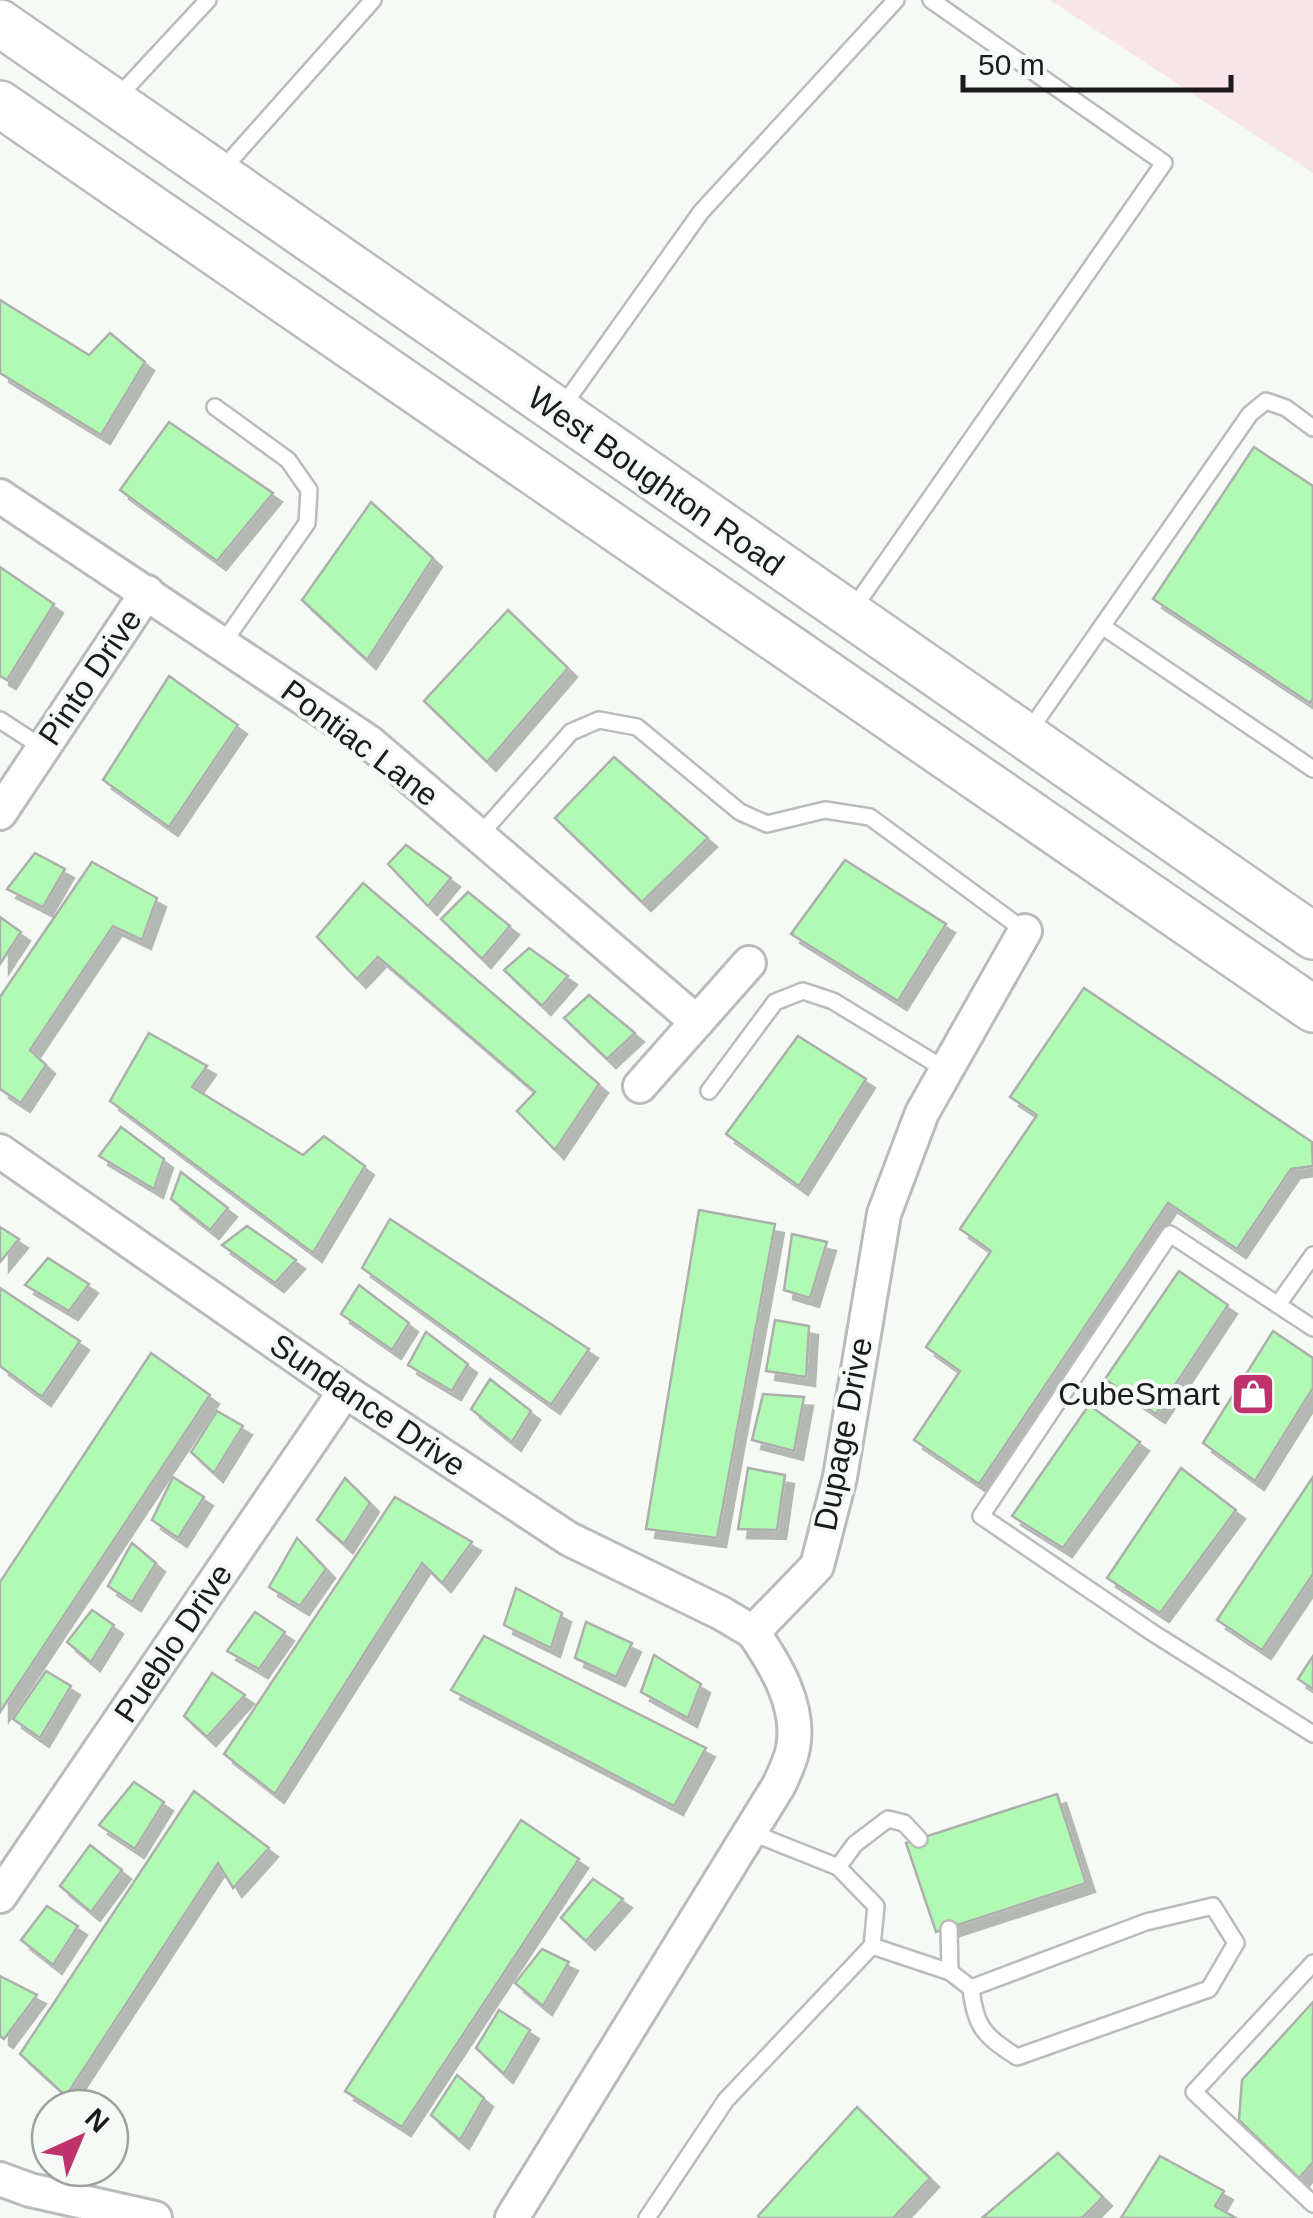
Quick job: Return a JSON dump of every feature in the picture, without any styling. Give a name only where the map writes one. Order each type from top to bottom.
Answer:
[{"type":"main road","name":"West Boughton Road","points":[[0,23],[1313,936]]},
{"type":"main road","points":[[75,156],[113,102]]},
{"type":"main road","name":"West Boughton Road","points":[[0,104],[1313,1010]]},
{"type":"street","name":"Pontiac Lane","points":[[0,496],[369,742],[697,1022]]},
{"type":"street","name":"Pinto Drive","points":[[0,813],[147,592]]},
{"type":"street","name":"Dupage Drive","points":[[752,1632],[817,1566],[840,1477],[884,1214],[922,1112],[1025,931]]},
{"type":"street","points":[[640,1086],[749,964]]},
{"type":"street","name":"Sundance Drive","points":[[0,1151],[345,1391],[568,1539],[721,1612],[752,1632]]},
{"type":"street","name":"Pueblo Drive","points":[[0,1896],[345,1391]]},
{"type":"street","points":[[512,2218],[779,1785],[794,1748],[792,1712],[778,1668],[752,1632]]},
{"type":"street","points":[[0,2179],[30,2190],[154,2218]]},
{"type":"lane","points":[[113,102],[208,0]]},
{"type":"lane","points":[[218,175],[373,0]]},
{"type":"lane","points":[[558,413],[701,212],[896,0]]},
{"type":"lane","points":[[849,616],[1164,162],[931,0]]},
{"type":"lane","points":[[1024,738],[1250,414],[1266,402],[1286,408],[1313,428]]},
{"type":"lane","points":[[214,407],[288,460],[309,490],[307,523],[223,643]]},
{"type":"lane","points":[[1102,626],[1313,770]]},
{"type":"lane","points":[[0,720],[43,748]]},
{"type":"lane","points":[[479,836],[571,732],[600,720],[637,727],[740,812],[768,824],[825,810],[870,817],[1025,931]]},
{"type":"lane","points":[[709,1091],[775,1002],[803,991],[833,1002],[946,1070]]},
{"type":"lane","points":[[1313,1328],[1170,1234],[982,1516],[1153,1633],[1313,1734]]},
{"type":"lane","points":[[1279,1303],[1313,1255]]},
{"type":"lane","points":[[838,1867],[855,1844],[888,1820],[904,1823],[919,1838]]},
{"type":"lane","points":[[646,2218],[726,2100],[872,1946],[876,1906],[838,1867],[750,1832]]},
{"type":"lane","points":[[872,1946],[950,1972],[970,1988],[972,2007],[986,2037],[1017,2057],[1209,1989],[1236,1943],[1214,1906],[1146,1922],[970,1988]]},
{"type":"lane","points":[[950,1929],[950,1972]]},
{"type":"lane","points":[[1313,1963],[1194,2092],[1313,2204]]},
{"type":"shaded area","points":[[1050,0],[1313,0],[1313,173]]},
{"type":"building","points":[[0,300],[89,355],[110,333],[145,362],[101,435],[0,373]]},
{"type":"building","points":[[169,422],[273,493],[217,561],[120,490]]},
{"type":"building","points":[[1254,447],[1313,486],[1310,703],[1153,599]]},
{"type":"building","points":[[371,502],[433,558],[367,660],[302,600]]},
{"type":"building","points":[[0,567],[54,604],[7,680],[0,676]]},
{"type":"building","points":[[508,610],[568,668],[487,762],[424,701]]},
{"type":"building","points":[[169,676],[238,725],[169,827],[103,780]]},
{"type":"building","points":[[614,757],[708,838],[642,902],[555,818]]},
{"type":"building","points":[[406,845],[451,878],[428,906],[388,864]]},
{"type":"building","points":[[35,853],[65,869],[43,907],[7,889]]},
{"type":"building","points":[[845,860],[946,924],[898,1001],[791,934]]},
{"type":"building","points":[[92,862],[157,898],[142,940],[113,926],[30,1050],[46,1065],[21,1103],[0,1089],[0,997]]},
{"type":"building","points":[[363,883],[599,1084],[555,1150],[517,1111],[535,1092],[378,957],[357,979],[317,937]]},
{"type":"building","points":[[468,892],[510,926],[482,959],[441,919]]},
{"type":"building","points":[[0,917],[21,932],[0,964]]},
{"type":"building","points":[[529,948],[568,976],[542,1006],[504,970]]},
{"type":"building","points":[[1084,988],[1312,1142],[1313,1166],[1291,1169],[1237,1249],[1168,1203],[979,1484],[914,1440],[960,1371],[926,1347],[991,1251],[960,1229],[1037,1115],[1010,1097]]},
{"type":"building","points":[[589,995],[635,1033],[607,1059],[564,1018]]},
{"type":"building","points":[[149,1033],[207,1066],[192,1087],[303,1155],[324,1136],[365,1166],[313,1253],[110,1101]]},
{"type":"building","points":[[798,1036],[866,1079],[799,1186],[726,1134]]},
{"type":"building","points":[[121,1127],[164,1159],[154,1189],[99,1156]]},
{"type":"building","points":[[181,1172],[228,1208],[210,1230],[171,1199]]},
{"type":"building","points":[[699,1210],[775,1224],[717,1538],[646,1529]]},
{"type":"building","points":[[390,1219],[589,1349],[551,1405],[362,1268]]},
{"type":"building","points":[[247,1226],[296,1260],[275,1283],[222,1245]]},
{"type":"building","points":[[0,1227],[19,1239],[0,1262]]},
{"type":"building","points":[[792,1234],[827,1242],[810,1298],[784,1290]]},
{"type":"building","points":[[48,1258],[89,1284],[69,1311],[25,1285]]},
{"type":"building","points":[[1179,1271],[1228,1305],[1156,1414],[1105,1379]]},
{"type":"building","points":[[359,1285],[409,1323],[392,1350],[341,1314]]},
{"type":"building","points":[[0,1288],[80,1341],[42,1397],[0,1366]]},
{"type":"building","points":[[775,1320],[809,1326],[806,1377],[766,1371]]},
{"type":"building","points":[[1273,1331],[1313,1358],[1313,1388],[1255,1481],[1203,1443]]},
{"type":"building","points":[[426,1332],[468,1364],[452,1391],[408,1365]]},
{"type":"building","points":[[151,1353],[210,1395],[0,1712],[0,1582]]},
{"type":"building","points":[[490,1379],[531,1411],[512,1442],[471,1409]]},
{"type":"building","points":[[763,1394],[804,1397],[794,1451],[752,1440]]},
{"type":"building","points":[[1089,1405],[1140,1442],[1063,1548],[1012,1516]]},
{"type":"building","points":[[217,1411],[243,1426],[214,1473],[191,1452]]},
{"type":"building","points":[[748,1468],[785,1475],[777,1530],[738,1529]]},
{"type":"building","points":[[1181,1468],[1236,1510],[1160,1613],[1107,1578]]},
{"type":"building","points":[[173,1477],[204,1497],[178,1538],[152,1520]]},
{"type":"building","points":[[1313,1477],[1313,1574],[1262,1650],[1217,1620]]},
{"type":"building","points":[[345,1478],[370,1503],[344,1544],[317,1520]]},
{"type":"building","points":[[395,1497],[472,1542],[442,1583],[422,1563],[275,1794],[224,1754]]},
{"type":"building","points":[[297,1538],[326,1569],[300,1606],[269,1587]]},
{"type":"building","points":[[132,1543],[156,1563],[132,1602],[108,1586]]},
{"type":"building","points":[[516,1588],[562,1613],[551,1648],[504,1625]]},
{"type":"building","points":[[92,1610],[114,1625],[91,1662],[67,1642]]},
{"type":"building","points":[[255,1612],[285,1632],[259,1669],[227,1651]]},
{"type":"building","points":[[586,1622],[632,1643],[616,1677],[575,1658]]},
{"type":"building","points":[[484,1636],[706,1748],[674,1806],[451,1690]]},
{"type":"building","points":[[654,1655],[701,1684],[688,1718],[641,1692]]},
{"type":"building","points":[[1313,1656],[1313,1689],[1298,1679]]},
{"type":"building","points":[[46,1671],[71,1686],[40,1738],[13,1719]]},
{"type":"building","points":[[212,1673],[245,1695],[207,1737],[184,1716]]},
{"type":"building","points":[[134,1782],[164,1802],[135,1849],[99,1825]]},
{"type":"building","points":[[194,1791],[269,1848],[233,1888],[218,1863],[71,2088],[57,2088],[20,2054]]},
{"type":"building","points":[[1057,1794],[1086,1883],[936,1932],[906,1843]]},
{"type":"building","points":[[521,1820],[579,1859],[402,2127],[345,2091]]},
{"type":"building","points":[[90,1845],[122,1870],[91,1912],[60,1886]]},
{"type":"building","points":[[593,1879],[623,1899],[586,1941],[561,1918]]},
{"type":"building","points":[[47,1906],[78,1926],[53,1965],[21,1940]]},
{"type":"building","points":[[542,1949],[569,1962],[543,2006],[515,1983]]},
{"type":"building","points":[[0,1976],[37,1995],[4,2039],[0,2036]]},
{"type":"building","points":[[1313,2002],[1313,2162],[1299,2178],[1239,2120],[1242,2080]]},
{"type":"building","points":[[499,2010],[530,2030],[504,2074],[476,2048]]},
{"type":"building","points":[[457,2075],[484,2098],[460,2140],[431,2115]]},
{"type":"building","points":[[857,2107],[930,2178],[893,2218],[760,2218],[758,2216]]},
{"type":"building","points":[[1058,2153],[1103,2197],[1082,2218],[982,2218]]},
{"type":"building","points":[[1160,2156],[1224,2191],[1215,2206],[1236,2218],[1121,2218]]},
{"type":"place","name":"CubeSmart","points":[[1253,1394]]}]
